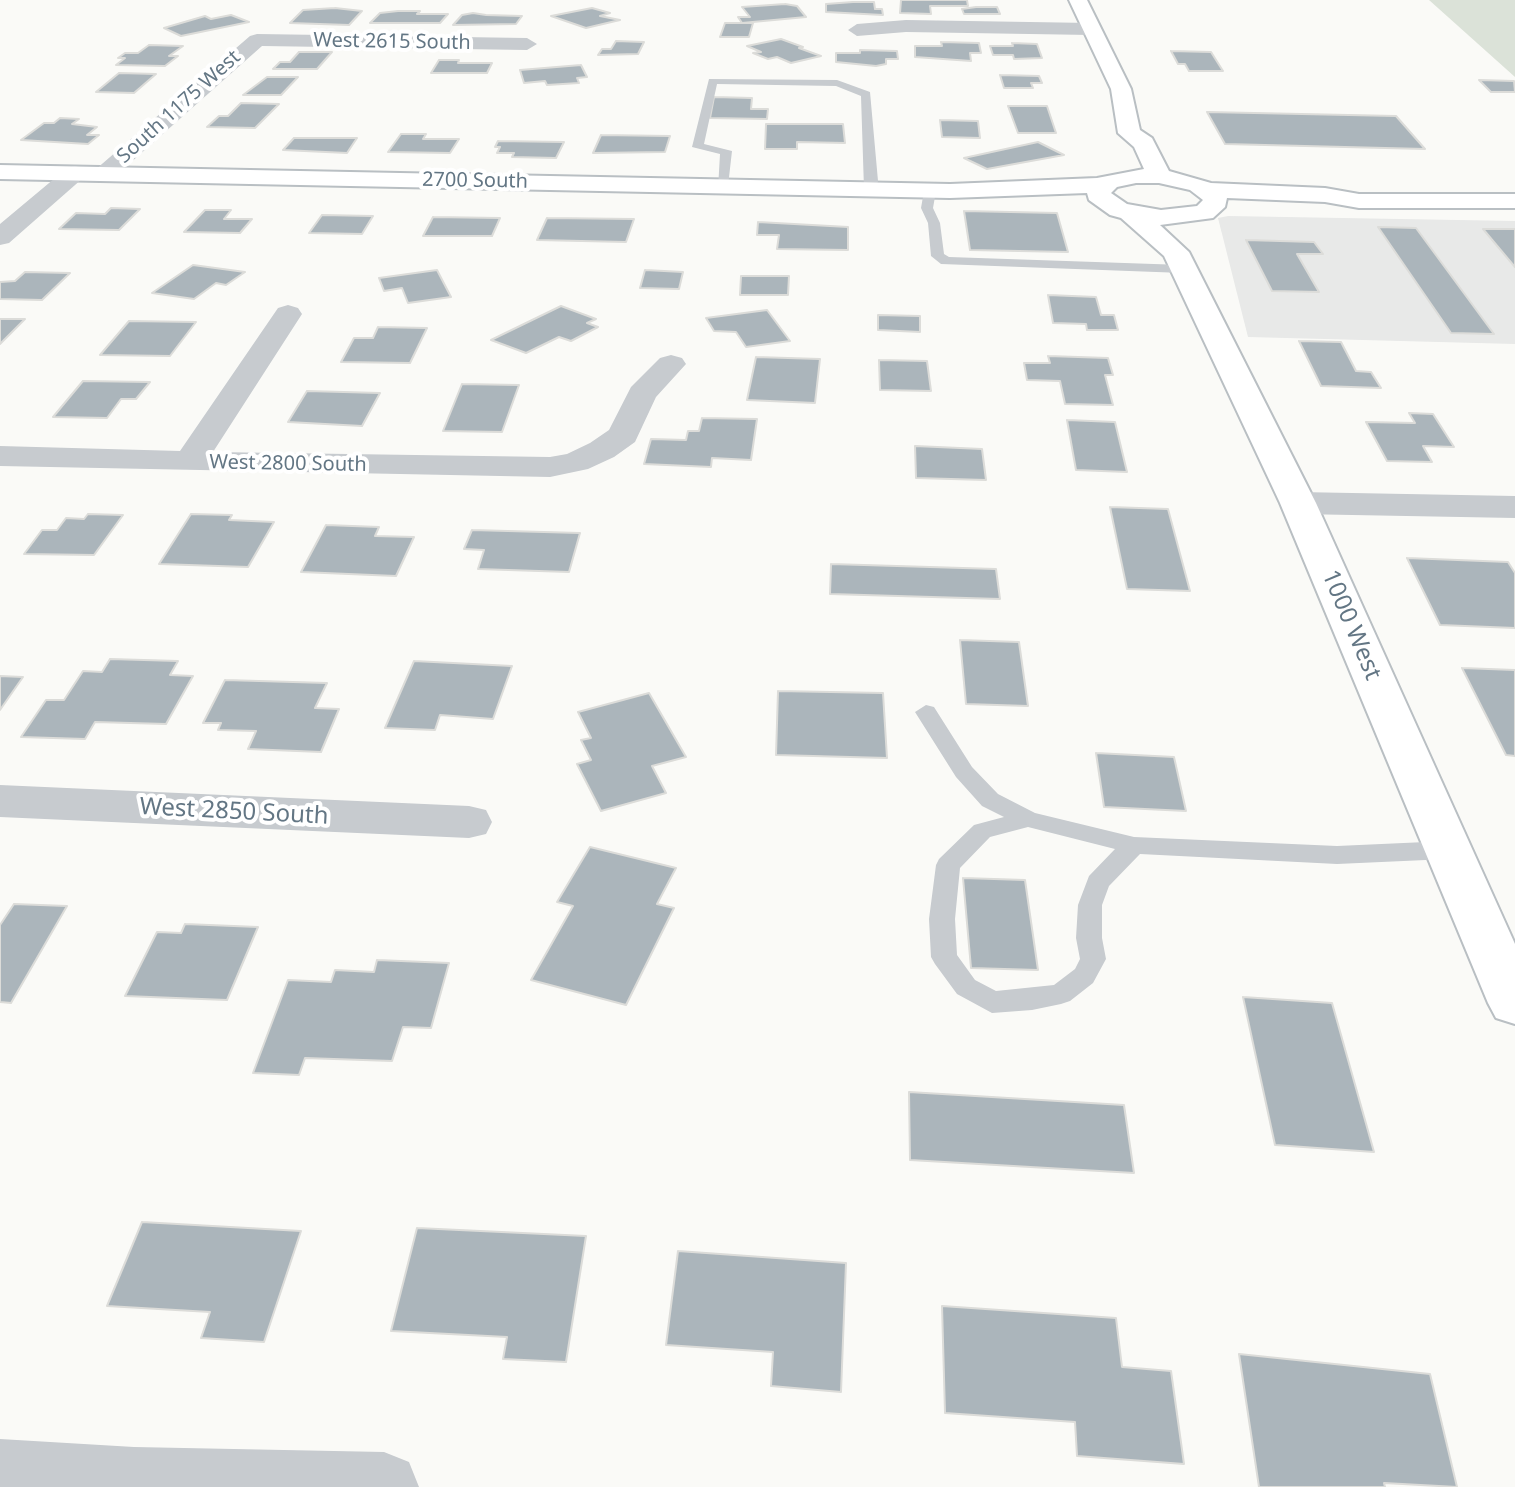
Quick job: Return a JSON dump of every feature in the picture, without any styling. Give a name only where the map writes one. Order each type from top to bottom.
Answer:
[{"type":"main road","points":[[1078,0],[1121,89],[1129,133],[1144,143],[1159,176]]},
{"type":"main road","points":[[1116,195],[1124,162],[1118,141],[1129,133]]},
{"type":"main road","name":"2700 South","points":[[0,172],[1116,195]]},
{"type":"main road","points":[[1116,195],[1159,176],[1184,180],[1194,227]]},
{"type":"main road","points":[[1116,195],[1194,227]]},
{"type":"main road","points":[[1116,195],[1161,218],[1194,227],[1359,201],[1515,201]]},
{"type":"main road","name":"1000 West","points":[[1194,227],[1298,503],[1515,1003]]},
{"type":"street","points":[[857,30],[906,26],[1091,29]]},
{"type":"street","name":"West 2615 South","points":[[257,40],[527,44]]},
{"type":"street","name":"South 1175 West","points":[[103,175],[257,40]]},
{"type":"street","points":[[0,237],[75,173]]},
{"type":"street","points":[[190,462],[288,314]]},
{"type":"street","name":"West 2800 South","points":[[0,456],[550,467],[576,462],[623,435],[642,394],[671,364]]},
{"type":"street","points":[[1298,503],[1515,507]]},
{"type":"street","name":"West 2850 South","points":[[0,801],[469,822]]},
{"type":"street","points":[[0,1474],[133,1484],[384,1487]]},
{"type":"lane","points":[[722,186],[726,151],[698,147],[713,81],[837,83],[866,94],[870,189]]},
{"type":"lane","points":[[940,191],[927,208],[934,223],[938,256],[946,261],[1194,227]]},
{"type":"lane","points":[[926,712],[964,772],[990,800],[1028,819],[1134,845],[1337,855],[1448,850]]},
{"type":"lane","points":[[1028,819],[982,831],[948,865],[942,919],[944,957],[966,987],[992,1002],[1032,1000],[1061,994],[1084,976],[1093,959],[1089,938],[1090,905],[1098,882],[1134,845]]},
{"type":"shaded area","points":[[1429,0],[1515,0],[1515,77]]},
{"type":"shaded area","points":[[1218,218],[1515,221],[1515,344],[1248,337]]},
{"type":"building","points":[[901,0],[967,0],[968,6],[930,6],[931,14],[900,13]]},
{"type":"building","points":[[874,2],[875,9],[882,9],[883,15],[826,12],[826,4]]},
{"type":"building","points":[[797,6],[806,17],[742,23],[738,17],[750,17],[742,7]]},
{"type":"building","points":[[997,7],[1000,14],[964,14],[962,9]]},
{"type":"building","points":[[335,8],[362,11],[349,25],[290,23],[303,10]]},
{"type":"building","points":[[592,8],[610,13],[600,16],[620,20],[586,28],[551,16]]},
{"type":"building","points":[[380,13],[448,14],[440,23],[370,23]]},
{"type":"building","points":[[231,15],[249,22],[181,36],[164,28],[205,16],[211,19]]},
{"type":"building","points":[[462,15],[522,16],[516,24],[453,25]]},
{"type":"building","points":[[725,23],[753,23],[749,37],[720,37]]},
{"type":"building","points":[[781,39],[821,56],[791,63],[777,57],[768,59],[753,53],[761,52],[747,46]]},
{"type":"building","points":[[616,41],[644,42],[638,54],[598,55],[602,49],[611,49]]},
{"type":"building","points":[[941,42],[979,43],[981,53],[970,53],[971,61],[915,57],[915,46],[942,46]]},
{"type":"building","points":[[1012,43],[1037,44],[1042,58],[1014,59],[1013,55],[993,55],[990,46],[1013,46]]},
{"type":"building","points":[[149,45],[183,46],[169,56],[178,56],[165,66],[116,65],[125,58],[118,58],[125,53],[138,53]]},
{"type":"building","points":[[860,50],[897,51],[898,59],[886,59],[886,64],[876,66],[836,62],[836,53],[860,53]]},
{"type":"building","points":[[1171,51],[1211,52],[1223,71],[1189,71],[1185,64],[1178,64]]},
{"type":"building","points":[[299,52],[332,52],[317,69],[273,69],[280,62],[290,62]]},
{"type":"building","points":[[439,60],[492,63],[487,73],[431,73]]},
{"type":"building","points":[[581,65],[587,77],[577,78],[579,83],[524,83],[520,70]]},
{"type":"building","points":[[119,73],[156,74],[134,93],[96,92]]},
{"type":"building","points":[[1000,75],[1039,76],[1042,83],[1031,83],[1033,88],[1004,88]]},
{"type":"building","points":[[267,77],[298,77],[281,95],[243,95]]},
{"type":"building","points":[[1479,80],[1514,81],[1515,92],[1491,92]]},
{"type":"building","points":[[714,97],[752,98],[751,109],[768,109],[767,119],[710,118]]},
{"type":"building","points":[[241,103],[279,104],[255,128],[207,127],[219,116],[228,116]]},
{"type":"building","points":[[1008,106],[1047,106],[1056,133],[1018,133]]},
{"type":"building","points":[[1207,112],[1396,116],[1425,149],[1225,144]]},
{"type":"building","points":[[60,118],[79,119],[72,124],[97,127],[87,135],[99,135],[88,144],[21,140],[44,123],[54,123]]},
{"type":"building","points":[[940,120],[978,121],[980,138],[942,137]]},
{"type":"building","points":[[766,124],[843,124],[845,143],[797,142],[797,149],[765,149]]},
{"type":"building","points":[[401,134],[426,134],[423,139],[459,139],[450,153],[388,152]]},
{"type":"building","points":[[601,135],[670,136],[665,152],[593,153]]},
{"type":"building","points":[[294,138],[357,138],[347,153],[283,150]]},
{"type":"building","points":[[498,141],[564,142],[556,158],[512,157],[514,153],[497,153],[500,147],[495,147]]},
{"type":"building","points":[[1038,142],[1064,155],[987,169],[964,158]]},
{"type":"building","points":[[111,208],[140,209],[119,230],[59,229],[76,213],[105,214]]},
{"type":"building","points":[[205,210],[231,210],[224,219],[252,219],[240,233],[184,232]]},
{"type":"building","points":[[964,211],[1057,213],[1068,252],[970,250]]},
{"type":"building","points":[[322,215],[373,216],[362,234],[309,233]]},
{"type":"building","points":[[433,217],[500,218],[492,236],[423,236]]},
{"type":"building","points":[[547,218],[634,219],[626,242],[537,240]]},
{"type":"building","points":[[758,222],[848,227],[848,250],[777,249],[779,235],[757,235]]},
{"type":"building","points":[[1378,227],[1416,228],[1494,334],[1451,333]]},
{"type":"building","points":[[1483,229],[1515,229],[1515,267]]},
{"type":"building","points":[[1246,240],[1314,242],[1323,254],[1297,254],[1319,292],[1272,291]]},
{"type":"building","points":[[193,265],[245,272],[226,285],[216,283],[194,299],[152,293]]},
{"type":"building","points":[[437,270],[451,297],[408,303],[402,288],[384,291],[379,278]]},
{"type":"building","points":[[645,270],[683,272],[679,289],[640,288]]},
{"type":"building","points":[[25,272],[70,273],[42,300],[0,299],[0,282],[15,281]]},
{"type":"building","points":[[741,276],[789,276],[788,295],[740,295]]},
{"type":"building","points":[[1048,295],[1096,297],[1101,315],[1114,315],[1118,330],[1087,330],[1086,324],[1053,323]]},
{"type":"building","points":[[561,306],[596,319],[587,323],[598,327],[571,341],[559,337],[526,353],[491,340]]},
{"type":"building","points":[[767,310],[790,341],[746,347],[736,332],[714,331],[706,318]]},
{"type":"building","points":[[878,315],[920,316],[920,332],[878,330]]},
{"type":"building","points":[[0,319],[25,319],[0,344]]},
{"type":"building","points":[[129,321],[196,322],[170,356],[100,355]]},
{"type":"building","points":[[378,327],[427,328],[410,363],[341,362],[354,338],[373,338]]},
{"type":"building","points":[[1299,341],[1341,342],[1356,371],[1371,372],[1381,388],[1321,386]]},
{"type":"building","points":[[1048,356],[1108,358],[1113,375],[1105,375],[1113,405],[1065,404],[1060,381],[1027,380],[1024,363],[1050,363]]},
{"type":"building","points":[[756,357],[820,359],[815,403],[747,400]]},
{"type":"building","points":[[879,360],[927,361],[931,391],[880,390]]},
{"type":"building","points":[[83,381],[150,382],[136,399],[121,399],[107,418],[53,417]]},
{"type":"building","points":[[462,384],[519,385],[502,432],[443,431]]},
{"type":"building","points":[[307,391],[380,393],[362,426],[288,422]]},
{"type":"building","points":[[1409,413],[1433,414],[1454,447],[1423,446],[1432,462],[1387,461],[1366,422],[1415,423]]},
{"type":"building","points":[[702,418],[757,419],[751,460],[712,458],[711,467],[644,464],[651,439],[686,440],[688,431],[699,431]]},
{"type":"building","points":[[1067,420],[1115,422],[1127,472],[1076,470]]},
{"type":"building","points":[[915,446],[982,449],[986,480],[916,478]]},
{"type":"building","points":[[1110,507],[1168,509],[1190,591],[1127,589]]},
{"type":"building","points":[[88,514],[123,515],[94,555],[24,554],[42,530],[57,530],[66,518],[84,519]]},
{"type":"building","points":[[191,514],[232,515],[229,520],[274,522],[248,567],[159,564]]},
{"type":"building","points":[[326,525],[379,527],[375,536],[414,537],[396,576],[301,572]]},
{"type":"building","points":[[472,530],[580,533],[569,572],[478,569],[484,550],[464,549]]},
{"type":"building","points":[[1407,558],[1508,562],[1515,573],[1515,628],[1440,625]]},
{"type":"building","points":[[831,564],[996,569],[1000,599],[830,594]]},
{"type":"building","points":[[960,640],[1019,642],[1028,706],[966,704]]},
{"type":"building","points":[[110,659],[178,661],[170,675],[193,676],[166,724],[95,722],[85,739],[21,737],[46,700],[64,700],[83,671],[102,672]]},
{"type":"building","points":[[414,661],[512,666],[493,719],[440,715],[435,730],[385,728]]},
{"type":"building","points":[[1462,668],[1515,670],[1515,756],[1506,755]]},
{"type":"building","points":[[0,676],[23,677],[0,710]]},
{"type":"building","points":[[225,680],[327,683],[315,708],[339,709],[321,752],[248,749],[256,731],[218,730],[221,723],[203,723]]},
{"type":"building","points":[[778,691],[883,693],[887,758],[776,755]]},
{"type":"building","points":[[649,693],[686,757],[652,766],[666,793],[601,811],[577,764],[591,760],[581,740],[591,738],[578,712]]},
{"type":"building","points":[[1096,753],[1174,757],[1186,811],[1104,807]]},
{"type":"building","points":[[590,847],[676,868],[657,904],[674,908],[626,1005],[531,980],[573,906],[557,902]]},
{"type":"building","points":[[963,878],[1025,880],[1038,970],[971,968]]},
{"type":"building","points":[[14,904],[67,906],[11,1003],[0,1002],[0,925]]},
{"type":"building","points":[[185,924],[258,927],[227,1000],[125,996],[157,932],[181,933]]},
{"type":"building","points":[[377,960],[449,963],[431,1028],[403,1027],[392,1061],[305,1058],[299,1075],[253,1073],[288,980],[331,982],[335,970],[374,972]]},
{"type":"building","points":[[1243,997],[1332,1003],[1374,1152],[1275,1145]]},
{"type":"building","points":[[909,1092],[1124,1105],[1134,1173],[910,1160]]},
{"type":"building","points":[[142,1222],[301,1231],[264,1342],[201,1338],[210,1312],[107,1306]]},
{"type":"building","points":[[417,1228],[586,1236],[566,1362],[503,1359],[507,1337],[391,1331]]},
{"type":"building","points":[[678,1251],[846,1263],[841,1392],[771,1386],[773,1352],[666,1345]]},
{"type":"building","points":[[942,1306],[1116,1318],[1122,1367],[1171,1371],[1184,1464],[1077,1456],[1075,1422],[945,1413]]},
{"type":"building","points":[[1239,1354],[1430,1374],[1457,1487],[1384,1483],[1385,1487],[1259,1487]]}]
